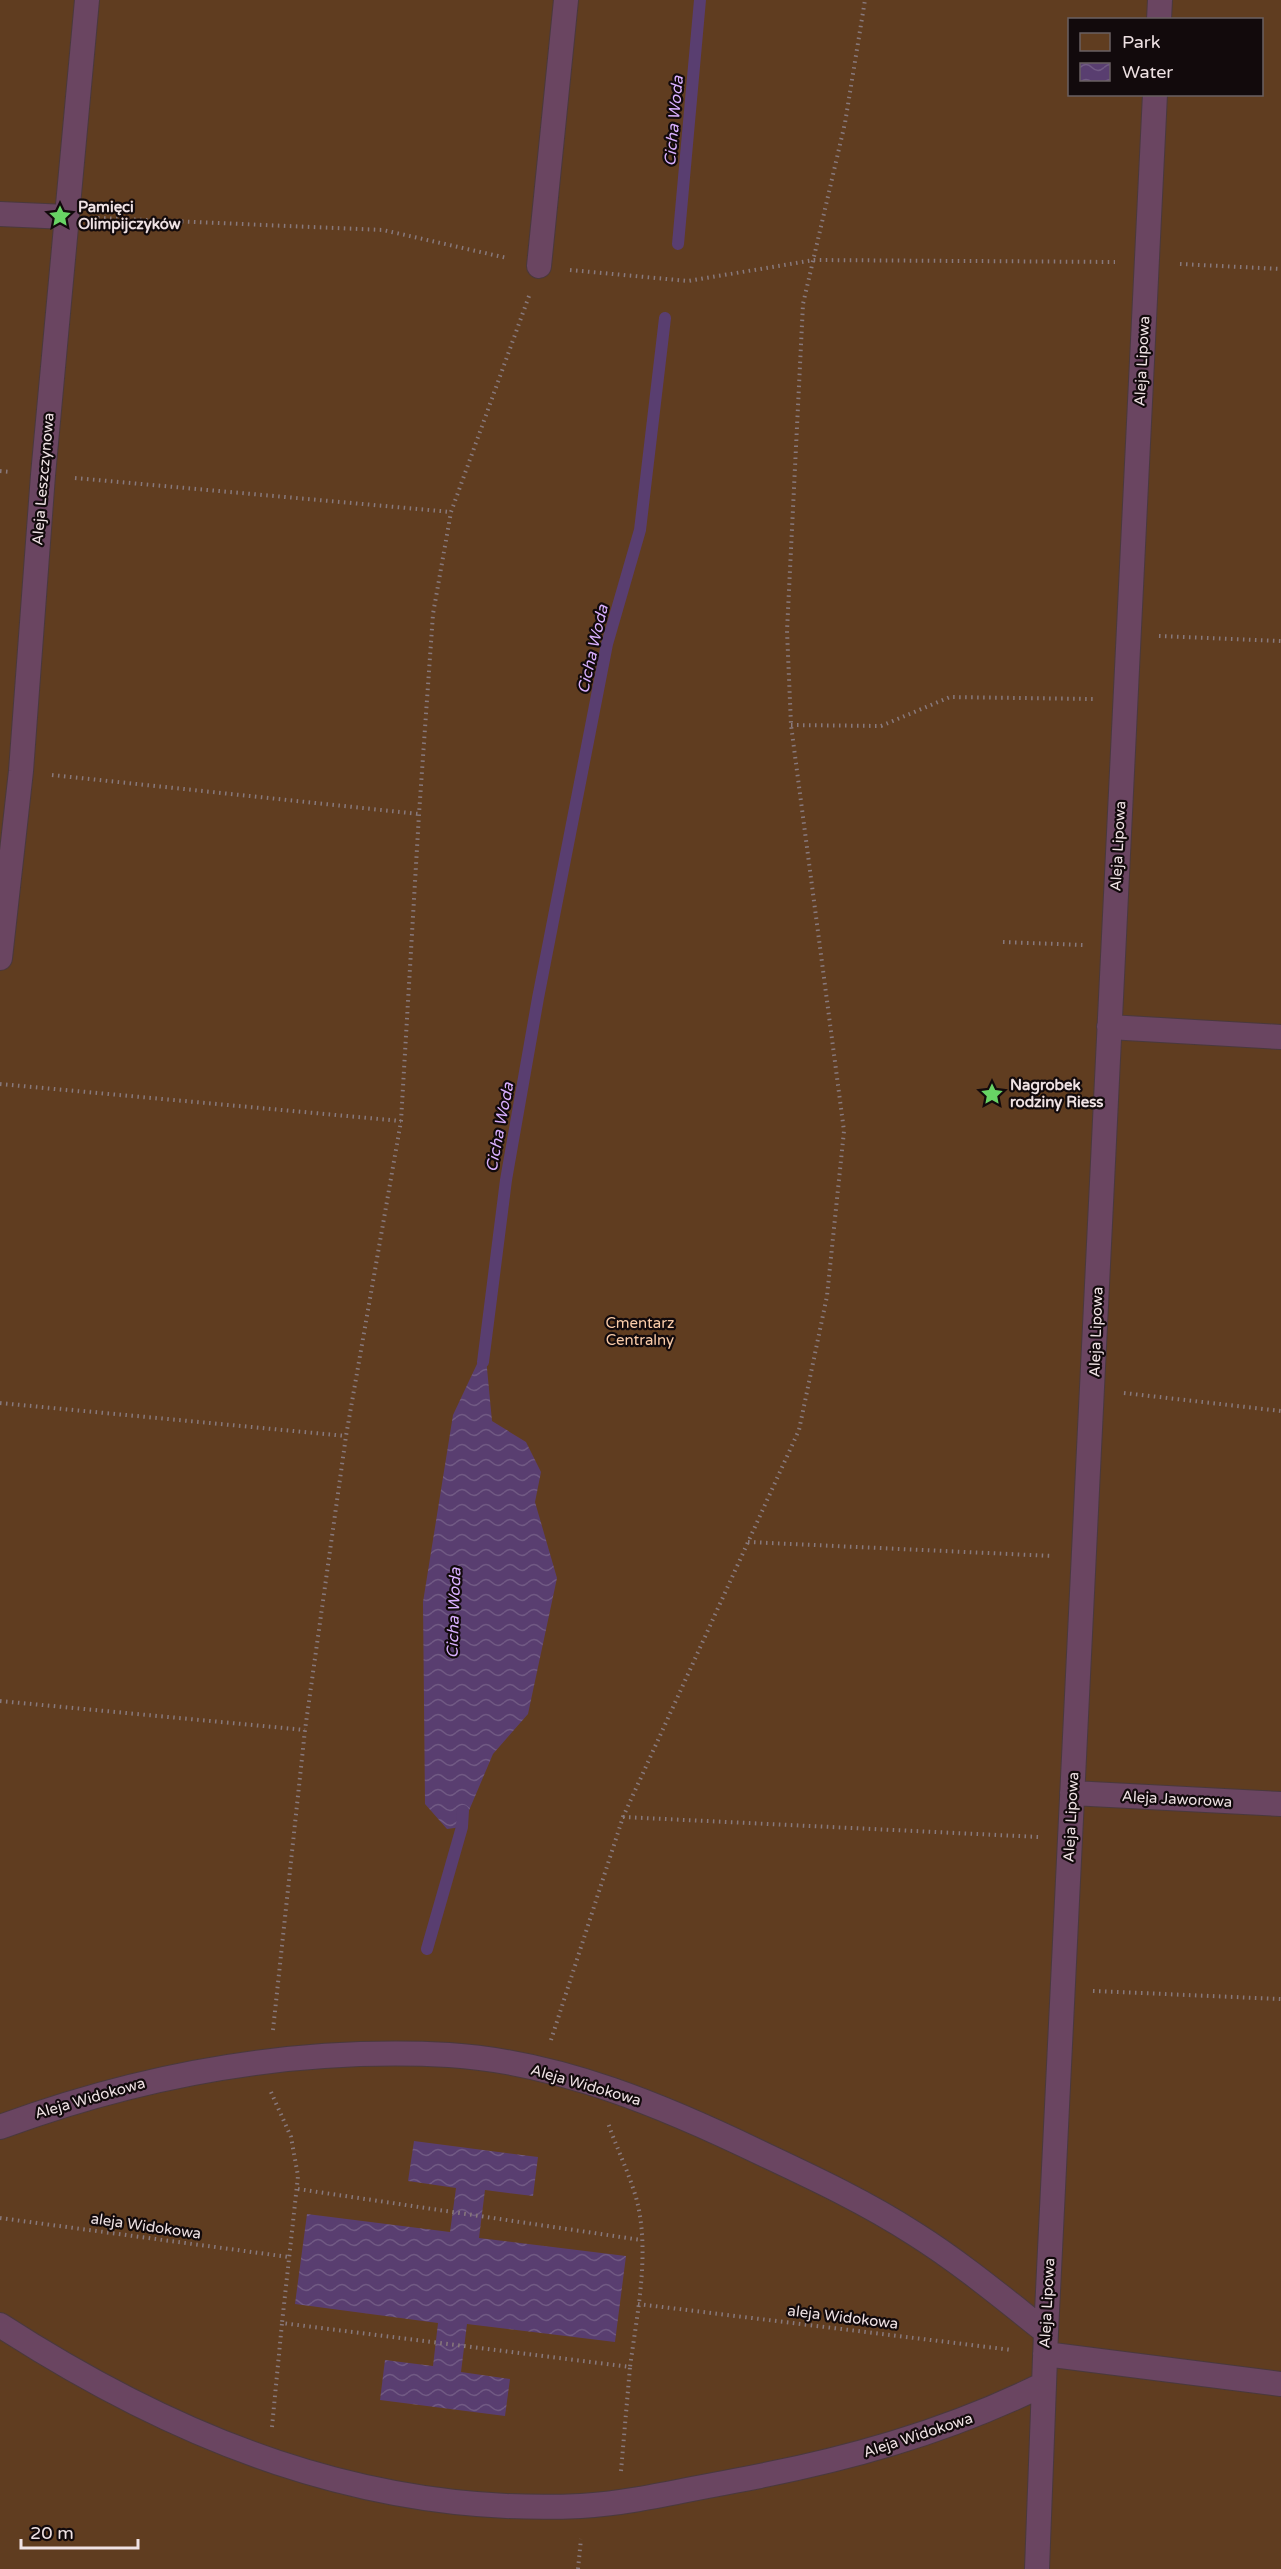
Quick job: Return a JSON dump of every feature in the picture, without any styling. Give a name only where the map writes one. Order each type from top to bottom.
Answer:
[{"type":"street","name":"Aleja Leszczynowa","points":[[0,958],[21,771],[43,475],[87,0]]},
{"type":"street","points":[[539,266],[566,0]]},
{"type":"street","points":[[1159,18],[1160,0]]},
{"type":"street","name":"Aleja Lipowa","points":[[1037,2569],[1062,1990],[1094,1390],[1109,1027],[1155,96]]},
{"type":"street","points":[[0,214],[67,217]]},
{"type":"street","points":[[1109,1027],[1281,1037]]},
{"type":"street","name":"Aleja Jaworowa","points":[[1072,1793],[1281,1804]]},
{"type":"street","name":"Aleja Widokowa","points":[[0,2127],[42,2111],[154,2080],[264,2062],[329,2056],[450,2055],[542,2069],[650,2104],[721,2133],[881,2214],[947,2256],[1046,2343]]},
{"type":"street","name":"Aleja Widokowa","points":[[0,2325],[54,2360],[112,2391],[269,2461],[365,2488],[433,2500],[539,2507],[585,2505],[755,2477],[875,2450],[958,2423],[1044,2384]]},
{"type":"street","points":[[1046,2343],[1281,2384]]},
{"type":"path","points":[[542,2069],[623,1817],[799,1430],[827,1296],[844,1131],[791,725],[787,631],[803,304],[845,123],[866,0]]},
{"type":"path","points":[[67,217],[383,230],[539,266],[688,281],[814,260],[1148,262],[1281,269]]},
{"type":"path","points":[[269,2461],[298,2189],[296,2156],[291,2137],[264,2062],[305,1730],[346,1436],[401,1121],[418,814],[434,614],[451,512],[539,266]]},
{"type":"path","points":[[0,471],[451,512]]},
{"type":"path","points":[[1128,635],[1281,641]]},
{"type":"path","points":[[791,725],[881,726],[950,697],[1125,699]]},
{"type":"path","points":[[21,771],[418,814]]},
{"type":"path","points":[[1003,942],[1113,946]]},
{"type":"path","points":[[0,1084],[401,1121]]},
{"type":"path","points":[[1094,1390],[1281,1411]]},
{"type":"path","points":[[0,1403],[346,1436]]},
{"type":"path","points":[[748,1542],[1084,1557]]},
{"type":"path","points":[[0,1701],[305,1730]]},
{"type":"path","points":[[623,1817],[1070,1839]]},
{"type":"path","points":[[1062,1990],[1281,1999]]},
{"type":"path","points":[[593,2084],[637,2200],[641,2240],[638,2304],[618,2500]]},
{"type":"path","points":[[298,2189],[641,2240]]},
{"type":"path","name":"aleja Widokowa","points":[[0,2218],[289,2257]]},
{"type":"path","name":"aleja Widokowa","points":[[638,2304],[1046,2343]]},
{"type":"path","points":[[282,2323],[630,2367]]},
{"type":"green space","name":"Cmentarz Centralny","points":[[0,0],[1281,0],[1281,2569],[0,2569]]},
{"type":"water","points":[[485,1347],[492,1421],[526,1442],[541,1472],[535,1502],[557,1578],[528,1714],[493,1754],[462,1827],[447,1829],[425,1804],[423,1602],[453,1415]]},
{"type":"water","points":[[414,2141],[538,2157],[533,2196],[485,2190],[479,2238],[626,2256],[615,2342],[467,2324],[461,2372],[510,2379],[505,2416],[380,2400],[385,2360],[433,2366],[438,2323],[295,2304],[307,2214],[450,2232],[456,2188],[408,2181]]},
{"type":"waterway","name":"Cicha Woda","points":[[678,244],[700,0]]},
{"type":"waterway","name":"Cicha Woda","points":[[483,1362],[506,1180],[538,998],[607,644],[640,530],[665,318]]},
{"type":"waterway","name":"Cicha Woda","points":[[427,1949],[462,1827],[463,1811]]},
{"type":"place","name":"Pamięci Olimpijczyków","points":[[60,216]]},
{"type":"place","name":"Nagrobek rodziny Riess","points":[[992,1094]]}]
